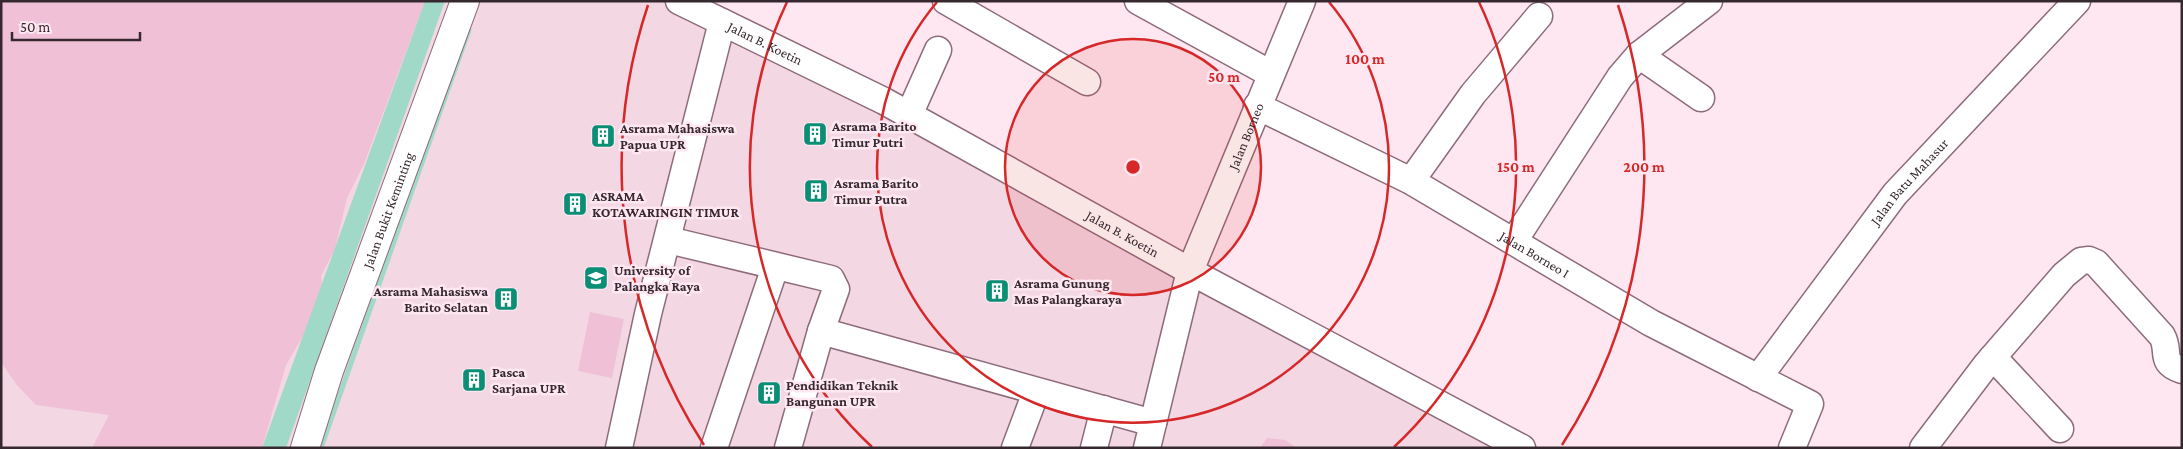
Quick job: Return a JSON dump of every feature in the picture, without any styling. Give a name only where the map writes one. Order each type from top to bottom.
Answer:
[{"type":"main road","name":"Jalan Bukit Keminting","points":[[305,448],[329,371],[465,1]]},
{"type":"street","name":"Jalan B. Koetin","points":[[679,1],[909,115],[1190,271],[1522,448]]},
{"type":"street","points":[[946,1],[1087,82]]},
{"type":"street","points":[[1138,1],[1271,74]]},
{"type":"street","name":"Jalan Borneo","points":[[1150,435],[1190,271],[1302,1]]},
{"type":"street","points":[[1514,241],[1620,77],[1640,55],[1709,1]]},
{"type":"street","name":"Jalan Batu Mahasur","points":[[1758,378],[1895,194],[2077,1]]},
{"type":"street","points":[[1411,181],[1473,94],[1539,16]]},
{"type":"street","name":"Jalan B. Koetin","points":[[619,448],[648,314],[722,22]]},
{"type":"street","points":[[909,115],[938,50]]},
{"type":"street","points":[[1640,55],[1701,98]]},
{"type":"street","name":"Jalan Borneo I","points":[[1257,106],[1411,181],[1650,323],[1810,404],[1792,448]]},
{"type":"street","points":[[668,240],[831,279],[835,284],[836,289],[821,331],[788,448]]},
{"type":"street","points":[[1923,448],[1993,357],[2064,275],[2074,265],[2089,260],[2096,263],[2162,336],[2165,341],[2165,354],[2169,363],[2182,370]]},
{"type":"street","points":[[714,448],[775,267]]},
{"type":"street","points":[[821,331],[1036,392],[1104,409],[1150,435]]},
{"type":"street","points":[[1993,357],[2060,429]]},
{"type":"street","points":[[1015,448],[1036,392]]},
{"type":"street","points":[[1094,448],[1104,409]]},
{"type":"shaded area","name":"University of Palangka Raya","points":[[1,1],[666,1],[880,108],[1503,448],[1,448]]},
{"type":"shaded area","points":[[1,1],[425,1],[364,164],[347,198],[335,249],[321,276],[322,285],[313,319],[286,365],[262,448],[92,448],[109,415],[36,405],[16,384],[1,362]]},
{"type":"shaded area","points":[[425,1],[445,1],[286,448],[262,448]]},
{"type":"shaded area","points":[[590,312],[624,319],[612,378],[578,371]]},
{"type":"shaded area","points":[[1267,438],[1285,440],[1297,448],[1260,448]]},
{"type":"waterway","points":[[321,448],[469,30]]},
{"type":"place","name":"Asrama Barito Timur Putri","points":[[815,134]]},
{"type":"place","name":"Asrama Mahasiswa Papua UPR","points":[[603,136]]},
{"type":"place","name":"Asrama Barito Timur Putra","points":[[816,191]]},
{"type":"place","name":"ASRAMA KOTAWARINGIN TIMUR","points":[[575,204]]},
{"type":"place","name":"University of Palangka Raya","points":[[596,278]]},
{"type":"place","name":"Asrama Gunung Mas Palangkaraya","points":[[997,291]]},
{"type":"place","name":"Asrama Mahasiswa Barito Selatan","points":[[506,299]]},
{"type":"place","name":"Pasca Sarjana UPR","points":[[474,380]]},
{"type":"place","name":"Pendidikan Teknik Bangunan UPR","points":[[769,393]]}]
